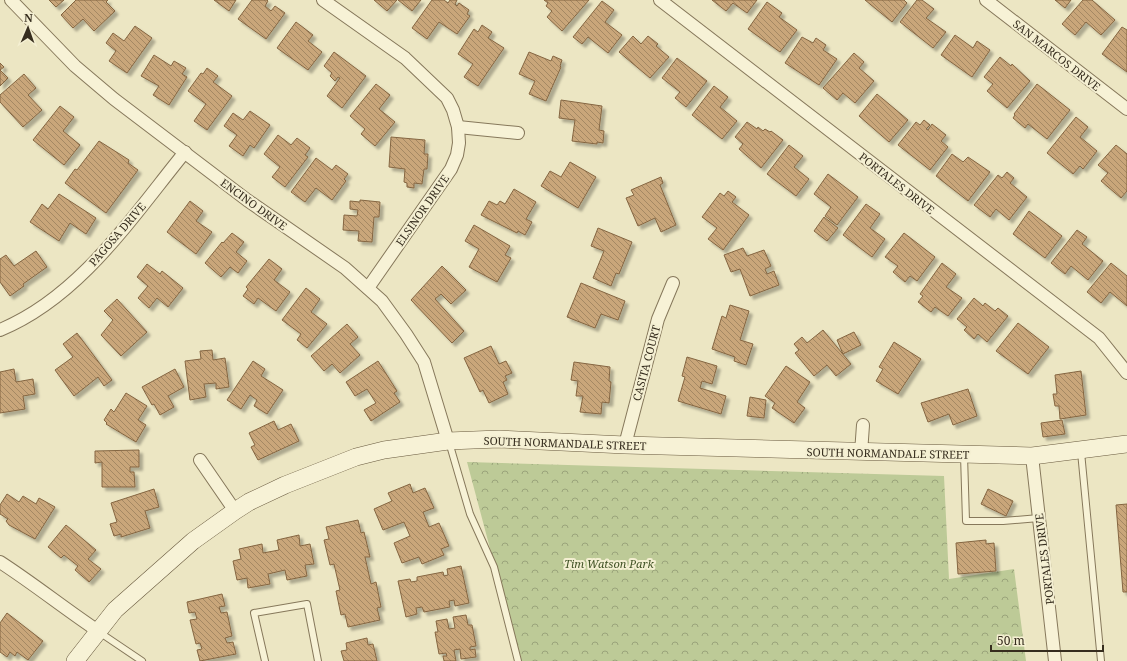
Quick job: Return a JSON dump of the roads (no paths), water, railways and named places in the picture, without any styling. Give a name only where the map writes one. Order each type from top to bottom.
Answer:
[{"type":"street","name":"ENCINO DRIVE","points":[[11,0],[74,66],[114,99],[247,200],[345,268],[382,301],[424,362],[448,441]]},
{"type":"street","name":"ELSINOR DRIVE","points":[[322,0],[405,58],[447,98],[458,126],[458,155],[451,169],[368,288]]},
{"type":"street","name":"PORTALES DRIVE","points":[[660,0],[1099,338],[1127,372]]},
{"type":"street","name":"SAN MARCOS DRIVE","points":[[986,0],[1127,109]]},
{"type":"street","points":[[458,126],[518,133]]},
{"type":"street","name":"PAGOSA DRIVE","points":[[0,330],[17,323],[52,300],[99,258],[184,152]]},
{"type":"street","name":"CASITA COURT","points":[[625,445],[658,319],[673,283]]},
{"type":"street","points":[[861,453],[863,425]]},
{"type":"street","name":"SOUTH NORMANDALE STREET","points":[[75,661],[115,610],[187,546],[235,511],[249,502],[285,485],[356,457],[384,450],[448,441],[499,438],[625,445],[861,453],[1032,456],[1127,444]]},
{"type":"street","name":"PORTALES DRIVE","points":[[1032,456],[1055,661]]},
{"type":"street","points":[[200,460],[235,511]]},
{"type":"street","points":[[0,562],[38,587],[65,609],[98,632]]},
{"type":"lane","points":[[448,441],[470,514],[494,567],[518,661]]},
{"type":"lane","points":[[1081,451],[1101,661]]},
{"type":"lane","points":[[964,455],[966,521],[1003,521],[1039,518]]},
{"type":"lane","points":[[264,661],[254,612],[307,604],[318,661]]},
{"type":"lane","points":[[98,632],[142,661]]},
{"type":"park label","name":"Tim Watson Park","points":[[609,563]]}]
